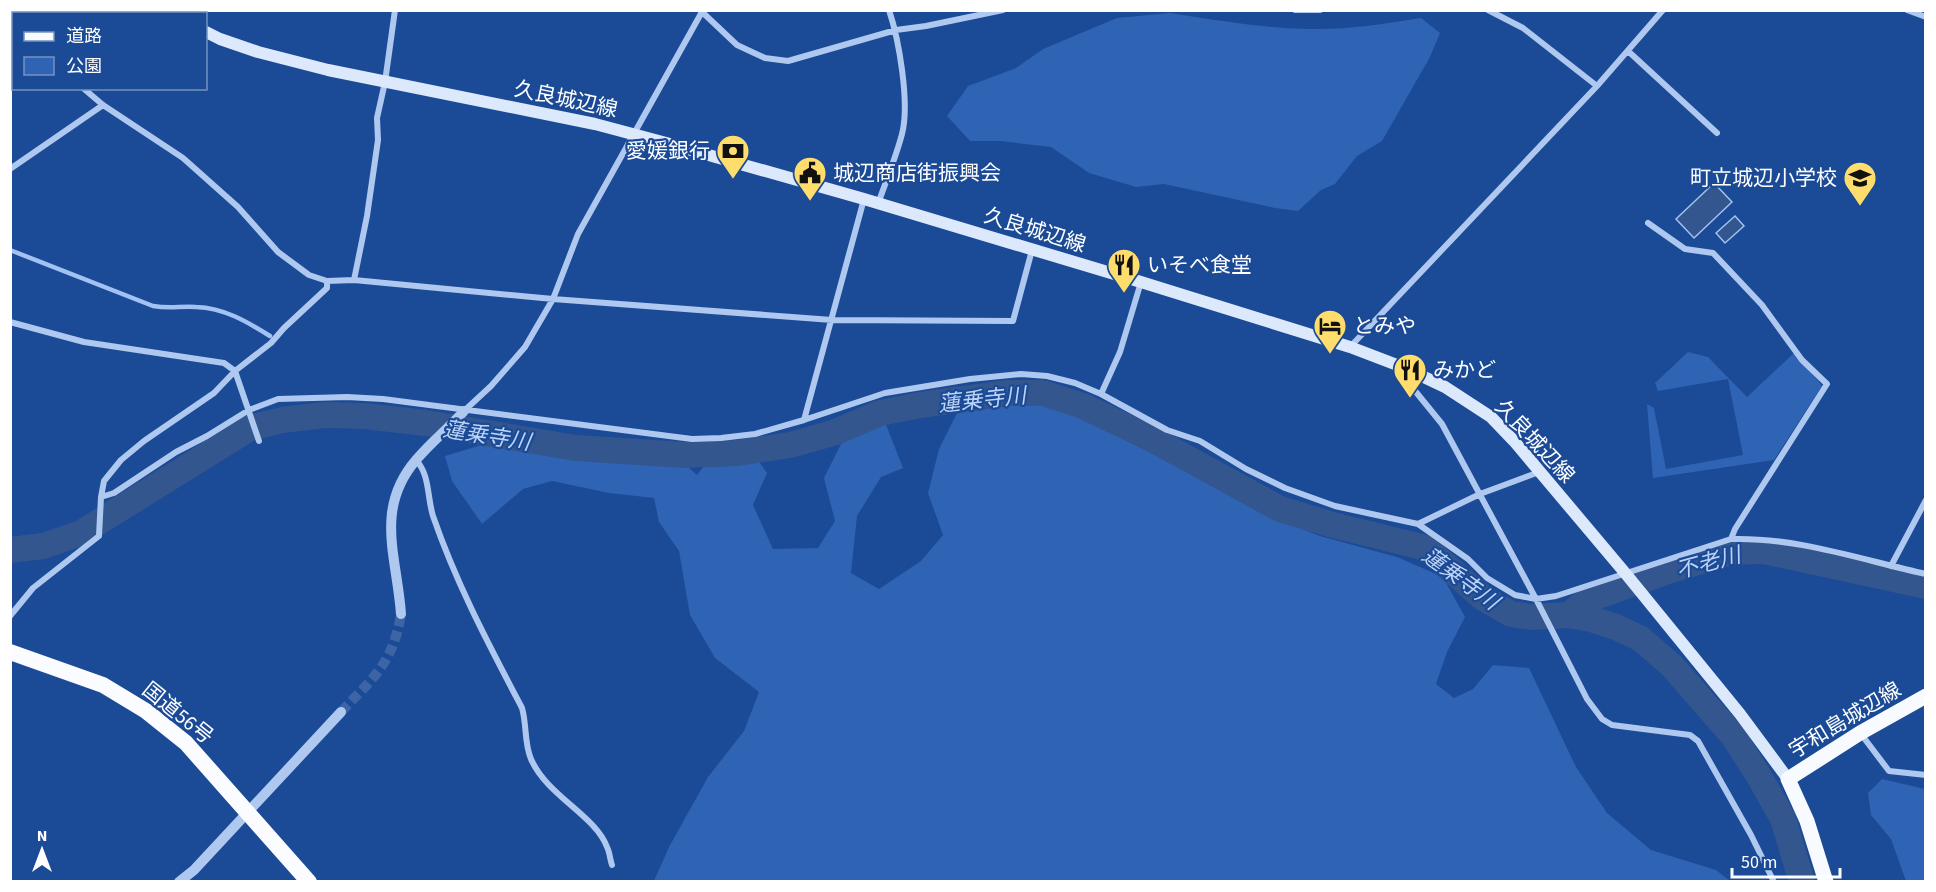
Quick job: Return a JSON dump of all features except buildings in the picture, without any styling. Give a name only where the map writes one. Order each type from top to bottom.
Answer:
[{"type":"highway","name":"国道56号","points":[[10,652],[103,685],[146,711],[186,743],[309,882]]},
{"type":"main road","name":"久良城辺線","points":[[207,32],[258,52],[385,82],[595,124],[633,134],[864,199],[1141,282],[1350,347],[1405,368],[1445,387],[1491,417],[1626,574],[1740,714],[1788,779]]},
{"type":"main road","name":"宇和島城辺線","points":[[1826,882],[1807,821],[1788,779],[1860,733],[1926,696]]},
{"type":"street","points":[[354,280],[367,216],[378,140],[377,118],[385,82],[395,10]]},
{"type":"street","points":[[878,204],[902,134],[905,118],[896,30],[889,10]]},
{"type":"street","points":[[401,614],[390,536],[392,507],[401,481],[416,460],[491,386],[525,347],[553,299],[578,234],[607,186],[633,134],[702,11],[737,45],[765,58],[788,61],[896,30],[1004,10]]},
{"type":"street","points":[[1295,10],[1320,10]]},
{"type":"street","points":[[1488,10],[1523,28],[1597,86]]},
{"type":"street","points":[[1350,347],[1597,86],[1663,10]]},
{"type":"street","points":[[1907,10],[1926,17]]},
{"type":"street","points":[[1628,51],[1717,133]]},
{"type":"street","points":[[85,90],[103,105],[183,158],[238,207],[278,252],[309,275],[327,282],[354,280],[553,299],[832,320],[1013,321],[1032,250]]},
{"type":"street","points":[[10,169],[103,105]]},
{"type":"street","points":[[804,420],[864,199]]},
{"type":"street","points":[[1648,223],[1685,249],[1713,254],[1762,305],[1803,360],[1827,384],[1735,528],[1731,539]]},
{"type":"street","points":[[10,616],[33,588],[99,536],[100,497],[104,481],[121,460],[144,441],[214,393],[235,371],[271,343],[327,288],[327,282]]},
{"type":"street","points":[[1101,394],[1119,352],[1141,282]]},
{"type":"street","points":[[10,322],[84,342],[224,363],[235,371],[260,441]]},
{"type":"street","points":[[1405,368],[1407,381],[1442,424],[1587,699],[1602,719],[1612,725],[1690,735],[1698,741],[1751,834],[1774,882]]},
{"type":"street","points":[[100,497],[114,493],[249,410],[278,399],[347,397],[383,399],[692,439],[722,438],[755,434],[885,393],[958,380],[1021,374],[1075,383],[1101,394],[1167,430],[1200,441],[1246,469],[1285,488],[1335,506],[1418,524],[1468,560],[1487,578],[1515,595],[1536,599],[1556,596],[1731,539],[1759,538],[1794,543],[1926,574]]},
{"type":"street","points":[[416,460],[424,468],[430,506],[469,605],[522,708],[526,723],[526,744],[531,759],[548,786],[596,829],[607,846],[612,866]]},
{"type":"street","points":[[1418,524],[1480,494],[1539,471]]},
{"type":"street","points":[[1891,566],[1926,500]]},
{"type":"street","points":[[179,882],[194,870],[341,712]]},
{"type":"street","points":[[1860,733],[1889,771],[1926,775]]},
{"type":"green space","points":[[1170,13],[1255,25],[1307,29],[1350,28],[1421,18],[1440,33],[1430,57],[1382,141],[1357,156],[1335,184],[1321,190],[1298,211],[1164,184],[1136,187],[1089,173],[1051,147],[1000,141],[970,141],[947,116],[968,86],[1016,68],[1043,49],[1117,18]]},
{"type":"green space","points":[[1688,352],[1708,357],[1747,397],[1795,352],[1822,386],[1774,460],[1653,478],[1647,404],[1654,408],[1666,469],[1743,455],[1728,379],[1658,391],[1655,383]]},
{"type":"green space","points":[[1048,401],[1117,426],[1175,453],[1275,518],[1320,536],[1397,557],[1443,577],[1465,617],[1447,652],[1436,684],[1454,698],[1473,689],[1493,665],[1529,668],[1576,767],[1607,813],[1651,850],[1716,870],[1730,881],[654,881],[669,847],[708,777],[744,731],[759,692],[715,658],[690,615],[679,551],[659,522],[654,498],[609,493],[552,481],[523,489],[482,524],[452,481],[445,456],[495,441],[548,443],[678,458],[697,475],[707,462],[755,456],[767,473],[753,505],[773,549],[818,548],[835,521],[824,478],[846,434],[885,422],[903,468],[881,477],[857,516],[851,573],[879,589],[921,561],[943,535],[928,493],[939,449],[959,409]]},
{"type":"green space","points":[[1882,779],[1925,789],[1925,881],[1906,881],[1891,839],[1871,815],[1868,793]]},
{"type":"shaded area","points":[[1714,183],[1732,202],[1694,238],[1676,219]]},
{"type":"shaded area","points":[[1735,216],[1744,226],[1725,243],[1716,233]]},
{"type":"waterway","points":[[10,250],[153,306],[216,310],[243,320],[270,336]]},
{"type":"waterway","name":"蓮乗寺川","points":[[10,550],[43,546],[81,533],[250,428],[282,420],[325,415],[364,416],[426,423],[576,448],[686,455],[737,453],[790,445],[833,433],[880,413],[920,405],[1008,393],[1043,393],[1083,406],[1154,440],[1280,509],[1426,548],[1483,598],[1511,614],[1531,617],[1569,615],[1591,619],[1616,627],[1641,639],[1672,666],[1734,737],[1783,819],[1802,882]]},
{"type":"waterway","name":"不老川","points":[[1569,615],[1587,600],[1671,570],[1732,552],[1764,551],[1926,586]]},
{"type":"tunnel","points":[[341,712],[372,679],[387,657],[393,645],[401,614]]},
{"type":"place","name":"愛媛銀行","points":[[733,180]]},
{"type":"place","name":"城辺商店街振興会","points":[[810,202]]},
{"type":"place","name":"町立城辺小学校","points":[[1860,207]]},
{"type":"place","name":"いそべ食堂","points":[[1124,294]]},
{"type":"place","name":"とみや","points":[[1330,355]]},
{"type":"place","name":"みかど","points":[[1410,399]]}]
